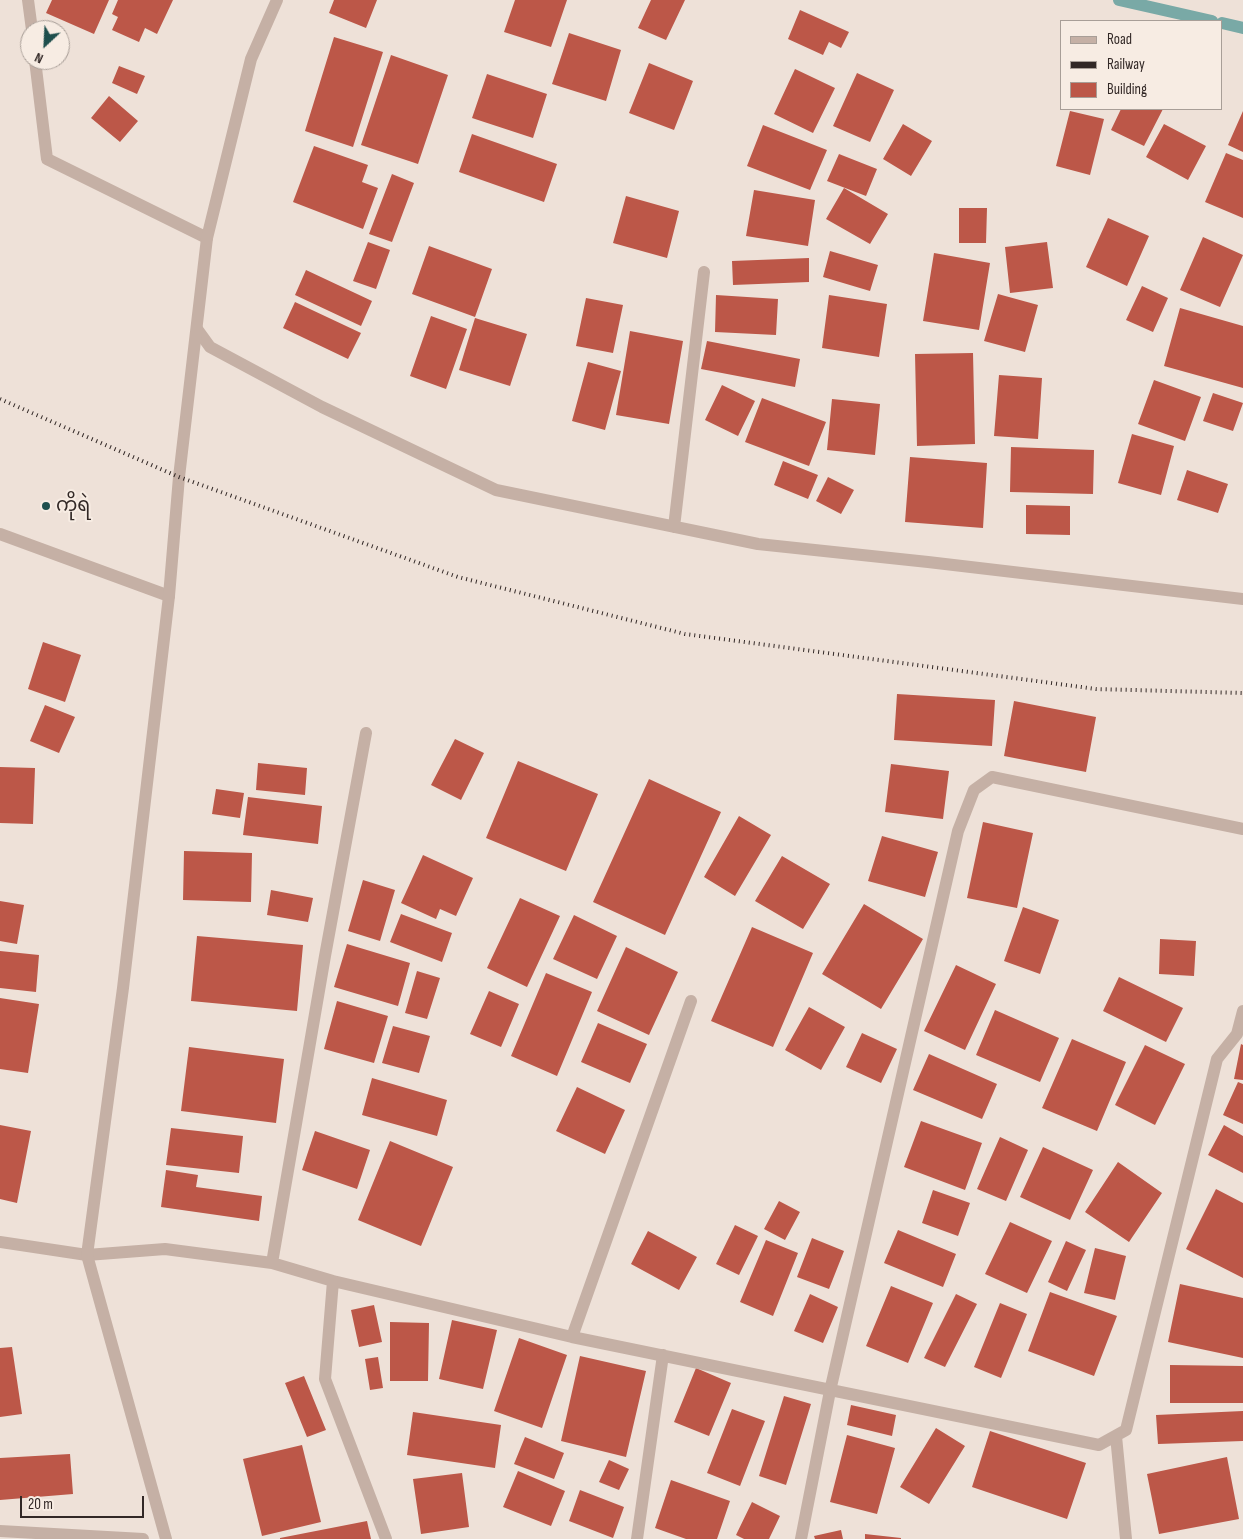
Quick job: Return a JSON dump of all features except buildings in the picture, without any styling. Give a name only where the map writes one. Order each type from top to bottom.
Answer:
[{"type":"street","points":[[28,0],[31,20]]},
{"type":"street","points":[[166,1539],[87,1255],[124,979],[169,596],[179,477],[198,329],[207,238],[251,59],[277,0]]},
{"type":"street","points":[[36,70],[46,160],[207,238]]},
{"type":"street","points":[[674,527],[704,272]]},
{"type":"street","points":[[198,329],[210,347],[322,407],[496,490],[758,544],[1243,599]]},
{"type":"street","points":[[0,534],[169,596]]},
{"type":"street","points":[[272,1263],[323,966],[366,733]]},
{"type":"street","points":[[801,1539],[830,1391],[958,831],[974,790],[992,777],[1243,829]]},
{"type":"street","points":[[572,1337],[691,1001]]},
{"type":"street","points":[[0,1242],[87,1255],[165,1248],[272,1263],[333,1281],[572,1337],[1099,1445],[1126,1430],[1217,1059],[1240,1034],[1243,1011]]},
{"type":"street","points":[[333,1281],[326,1379],[386,1539]]},
{"type":"street","points":[[637,1539],[662,1354]]},
{"type":"street","points":[[1116,1436],[1126,1539]]},
{"type":"street","points":[[0,1531],[143,1539]]},
{"type":"waterway","points":[[1119,0],[1208,20]]},
{"type":"waterway","points":[[1223,23],[1243,28]]},
{"type":"railway","points":[[0,399],[179,477],[458,577],[685,634],[1096,689],[1243,693]]},
{"type":"place","name":"ကိုရဲ","points":[[46,506]]}]
